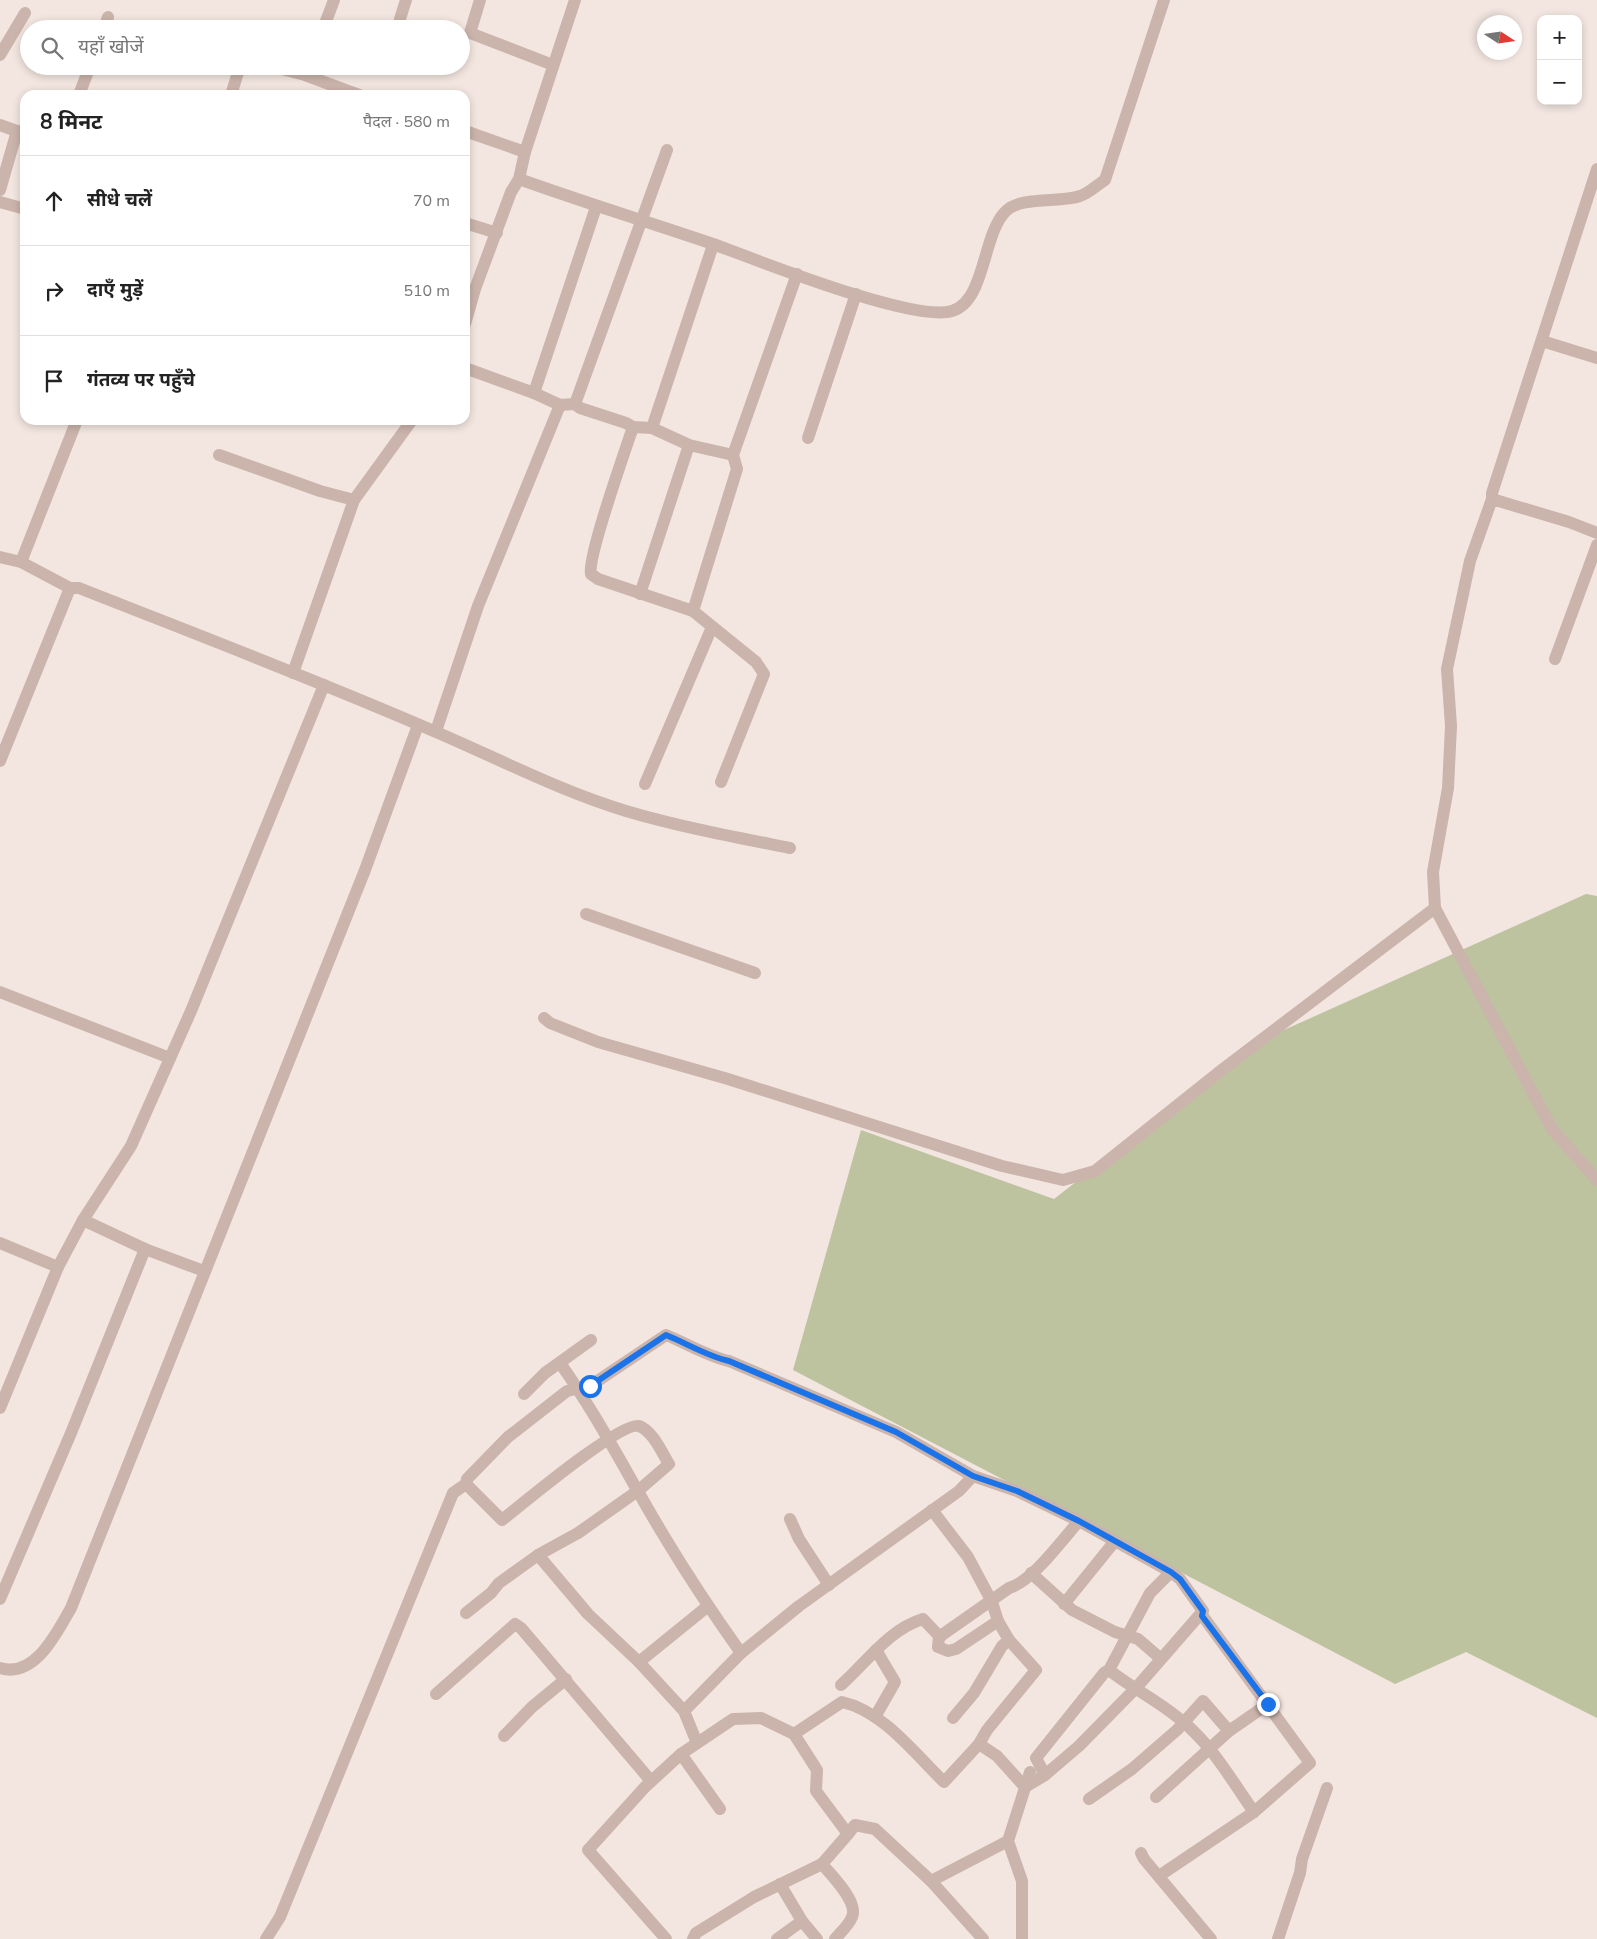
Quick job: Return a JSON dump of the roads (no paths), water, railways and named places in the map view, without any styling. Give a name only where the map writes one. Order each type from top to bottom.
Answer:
[{"type":"street","points":[[326,20],[334,0]]},
{"type":"street","points":[[400,19],[406,0]]},
{"type":"street","points":[[480,0],[470,33],[553,65]]},
{"type":"street","points":[[470,287],[497,233],[511,192],[519,179],[525,152],[575,0]]},
{"type":"street","points":[[519,179],[596,207],[641,220],[856,294],[920,311],[950,312],[962,307],[970,297],[996,227],[1006,210],[1021,204],[1080,196],[1105,180],[1164,0]]},
{"type":"street","points":[[21,20],[25,13]]},
{"type":"street","points":[[0,55],[20,21]]},
{"type":"street","points":[[81,90],[87,75]]},
{"type":"street","points":[[233,90],[237,75]]},
{"type":"street","points":[[317,75],[349,90]]},
{"type":"street","points":[[0,125],[20,132]]},
{"type":"street","points":[[470,133],[525,152]]},
{"type":"street","points":[[0,190],[20,135]]},
{"type":"street","points":[[575,404],[667,150]]},
{"type":"street","points":[[1597,169],[1492,493],[1492,499],[1470,560],[1447,669],[1451,726],[1448,788],[1433,872],[1435,908],[1552,1129],[1597,1180]]},
{"type":"street","points":[[0,202],[20,208]]},
{"type":"street","points":[[534,393],[596,207]]},
{"type":"street","points":[[470,225],[497,233]]},
{"type":"street","points":[[652,428],[713,245]]},
{"type":"street","points":[[693,611],[737,469],[733,455],[796,274]]},
{"type":"street","points":[[808,438],[856,294]]},
{"type":"street","points":[[1542,341],[1597,358]]},
{"type":"street","points":[[470,370],[534,393],[560,405],[575,404],[580,408],[633,427],[652,428],[689,445],[733,455]]},
{"type":"street","points":[[436,731],[478,606],[560,405]]},
{"type":"street","points":[[21,562],[75,425]]},
{"type":"street","points":[[293,673],[354,500],[409,425]]},
{"type":"street","points":[[633,427],[589,569],[591,574],[598,579],[693,611],[756,662],[764,674],[721,782]]},
{"type":"street","points":[[640,594],[689,445]]},
{"type":"street","points":[[219,455],[320,491],[354,500]]},
{"type":"street","points":[[1492,499],[1569,522],[1597,533]]},
{"type":"street","points":[[1554,659],[1597,545]]},
{"type":"street","points":[[0,557],[21,562],[70,588],[79,588],[436,731],[512,768],[625,810],[695,829],[790,848]]},
{"type":"street","points":[[0,761],[70,588]]},
{"type":"street","points":[[645,784],[712,627]]},
{"type":"street","points":[[0,1408],[58,1267],[83,1220],[131,1146],[198,993],[324,685]]},
{"type":"street","points":[[0,1668],[9,1671],[29,1664],[48,1646],[71,1608],[365,870],[418,725]]},
{"type":"street","points":[[544,1018],[550,1024],[598,1042],[728,1079],[1002,1166],[1063,1180],[1095,1171],[1223,1068],[1435,908]]},
{"type":"street","points":[[586,914],[755,973]]},
{"type":"street","points":[[0,992],[170,1058]]},
{"type":"street","points":[[83,1220],[145,1249],[204,1271]]},
{"type":"street","points":[[0,1243],[58,1267]]},
{"type":"street","points":[[0,1599],[145,1249]]},
{"type":"street","points":[[266,1939],[280,1917],[453,1493],[466,1484],[467,1479],[508,1437],[567,1391],[590,1386],[666,1335],[705,1350],[716,1358],[729,1361],[896,1432],[973,1476],[1017,1491],[1079,1521],[1171,1572],[1180,1579],[1203,1611],[1202,1616],[1160,1658],[1136,1688],[1079,1746],[1045,1775],[1025,1787]]},
{"type":"street","points":[[524,1394],[545,1373],[591,1340]]},
{"type":"street","points":[[560,1363],[578,1388],[708,1606],[741,1653]]},
{"type":"street","points":[[466,1484],[502,1520],[608,1438],[628,1427],[641,1427],[648,1433],[669,1464],[638,1490],[578,1533],[538,1555],[499,1583],[491,1593],[466,1613]]},
{"type":"street","points":[[684,1711],[741,1653],[800,1606],[959,1491],[973,1476]]},
{"type":"street","points":[[794,1734],[842,1702],[851,1704],[875,1717],[944,1782],[979,1744],[987,1730],[1036,1670],[1009,1640],[998,1621],[992,1602],[968,1557],[932,1510]]},
{"type":"street","points":[[790,1519],[799,1539],[829,1585]]},
{"type":"street","points":[[998,1621],[956,1648],[948,1651],[938,1647],[940,1637],[1031,1573],[1079,1521]]},
{"type":"street","points":[[1064,1604],[1116,1541]]},
{"type":"street","points":[[538,1555],[588,1614],[639,1662],[684,1711],[697,1743]]},
{"type":"street","points":[[1045,1775],[1036,1758],[1104,1672],[1110,1670],[1150,1593],[1171,1572]]},
{"type":"street","points":[[1031,1573],[1072,1610],[1138,1639],[1160,1658]]},
{"type":"street","points":[[639,1662],[708,1606]]},
{"type":"street","points":[[1159,1876],[1254,1812],[1310,1763],[1202,1616]]},
{"type":"street","points":[[841,1685],[884,1642],[914,1622],[923,1619],[940,1637]]},
{"type":"street","points":[[436,1694],[515,1624],[521,1628],[566,1679],[651,1781]]},
{"type":"street","points":[[953,1718],[974,1693],[1002,1646],[1009,1640]]},
{"type":"street","points":[[875,1717],[896,1682],[876,1650]]},
{"type":"street","points":[[1110,1670],[1184,1722],[1209,1749],[1254,1812]]},
{"type":"street","points":[[504,1736],[532,1706],[566,1679]]},
{"type":"street","points":[[1089,1799],[1132,1769],[1177,1730],[1203,1701],[1229,1731]]},
{"type":"street","points":[[1156,1796],[1229,1731],[1268,1704]]},
{"type":"street","points":[[666,1939],[588,1850],[651,1781],[681,1754],[733,1720],[761,1718],[794,1734],[817,1770],[816,1791],[848,1834]]},
{"type":"street","points":[[979,1744],[997,1756],[1025,1787]]},
{"type":"street","points":[[681,1754],[720,1809]]},
{"type":"street","points":[[1022,1939],[1022,1881],[1008,1841],[1030,1772]]},
{"type":"street","points":[[1278,1939],[1300,1873],[1302,1859],[1327,1788]]},
{"type":"street","points":[[693,1939],[696,1933],[721,1918],[780,1884],[822,1864],[856,1824],[875,1829],[931,1881],[983,1939]]},
{"type":"street","points":[[931,1881],[1008,1841]]},
{"type":"street","points":[[1141,1853],[1211,1939]]},
{"type":"street","points":[[822,1864],[850,1898],[853,1910],[852,1916],[836,1939]]},
{"type":"street","points":[[780,1884],[802,1921],[817,1939]]},
{"type":"street","points":[[777,1939],[802,1921]]}]
